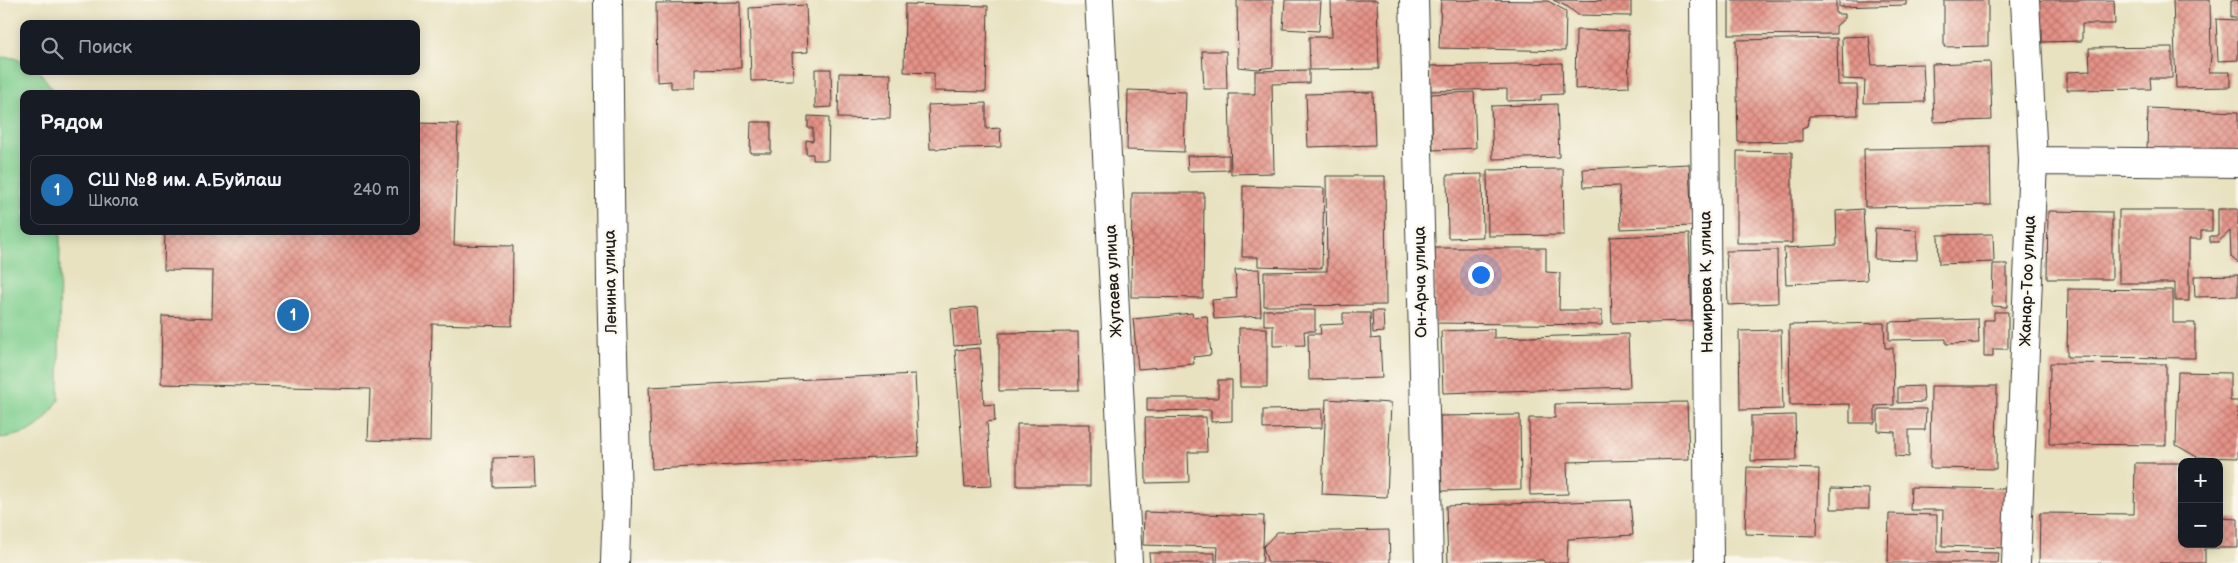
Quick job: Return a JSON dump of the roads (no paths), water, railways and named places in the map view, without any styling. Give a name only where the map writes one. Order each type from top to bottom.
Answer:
[{"type":"street","name":"Ленина улица","points":[[608,0],[611,282],[617,500],[615,563]]},
{"type":"street","name":"Жутаева улица","points":[[1099,0],[1128,563]]},
{"type":"street","name":"Он-Арча улица","points":[[1414,0],[1429,563]]},
{"type":"street","name":"Намирова К. улица","points":[[1704,0],[1709,563]]},
{"type":"street","name":"Жанар-Тоо улица","points":[[2016,563],[2033,162],[2025,0]]},
{"type":"street","points":[[2033,162],[2238,163]]},
{"type":"place","name":"СШ №8 им. А.Буйлаш","points":[[293,315]]}]
